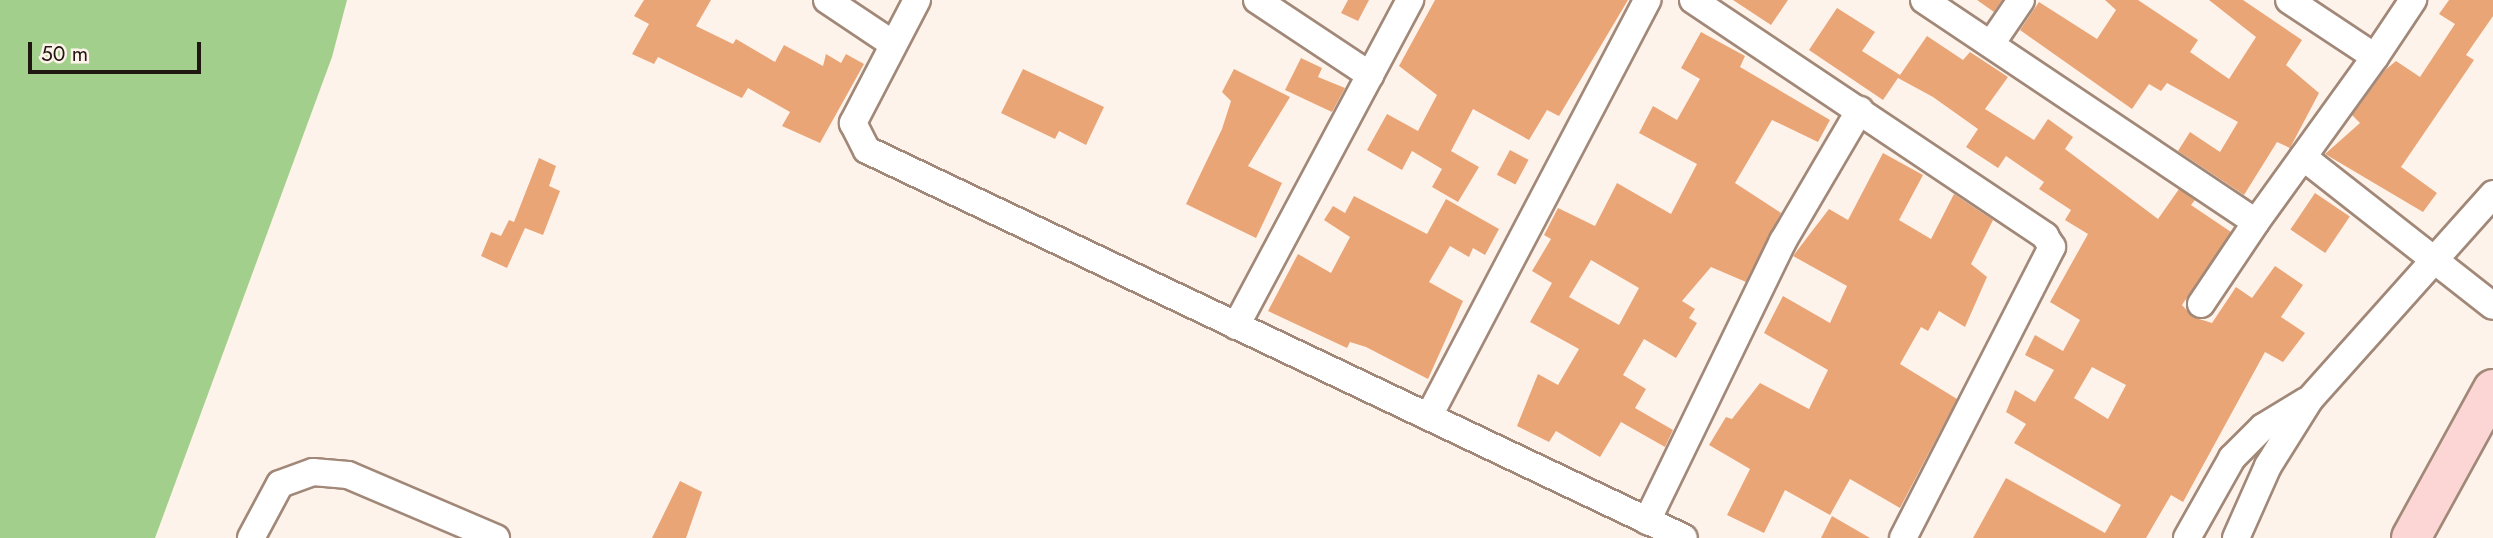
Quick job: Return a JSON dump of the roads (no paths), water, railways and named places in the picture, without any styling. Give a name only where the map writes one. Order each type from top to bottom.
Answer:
[{"type":"main road","points":[[2411,538],[2493,389]]},
{"type":"street","points":[[827,0],[893,44]]},
{"type":"street","points":[[917,0],[853,123],[867,150],[1684,538]]},
{"type":"street","points":[[1257,0],[1370,75]]},
{"type":"street","points":[[1236,326],[1410,0]]},
{"type":"street","points":[[1429,416],[1647,0]]},
{"type":"street","points":[[1693,0],[2045,236],[2052,247],[1903,538]]},
{"type":"street","points":[[1924,0],[2256,222]]},
{"type":"street","points":[[1991,44],[2021,0]]},
{"type":"street","points":[[2289,0],[2375,57]]},
{"type":"street","points":[[2201,304],[2413,0]]},
{"type":"street","points":[[1647,521],[1783,241],[1860,110]]},
{"type":"street","points":[[2303,157],[2433,265],[2493,306]]},
{"type":"street","points":[[2236,538],[2268,466],[2311,399],[2433,265],[2493,194]]},
{"type":"street","points":[[2187,538],[2232,458],[2263,427],[2311,399]]},
{"type":"street","points":[[251,538],[280,484],[313,472],[348,475],[496,538]]}]
